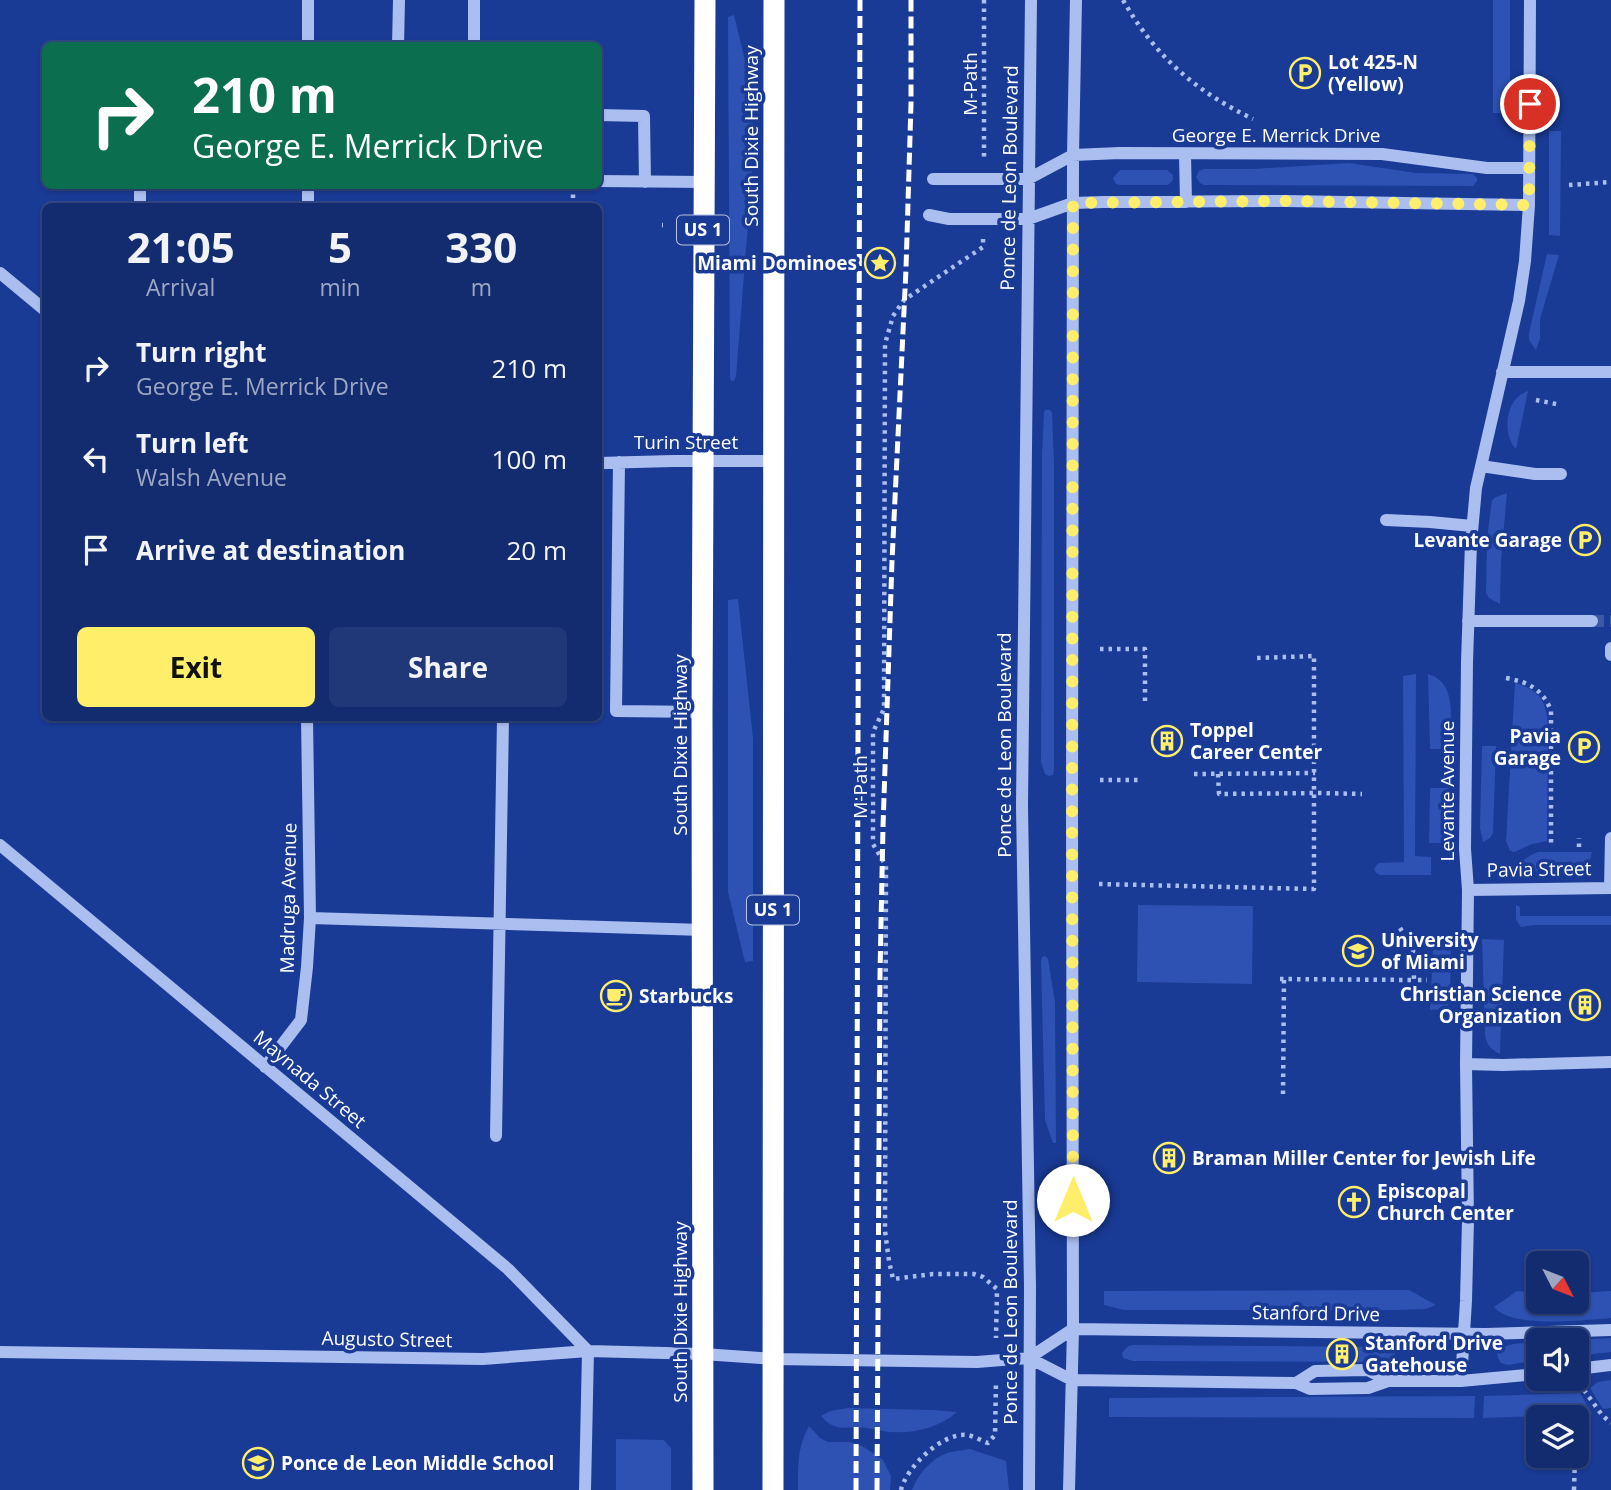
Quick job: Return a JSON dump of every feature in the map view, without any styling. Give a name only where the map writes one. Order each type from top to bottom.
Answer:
[{"type":"highway","name":"South Dixie Highway","points":[[703,1490],[705,0]]},
{"type":"highway","name":"South Dixie Highway","points":[[773,1490],[774,0]]},
{"type":"street","points":[[308,0],[308,42]]},
{"type":"street","points":[[398,42],[399,0]]},
{"type":"street","points":[[474,0],[474,42]]},
{"type":"street","name":"Ponce de Leon Boulevard","points":[[1029,1490],[1030,1288],[1022,806],[1031,0]]},
{"type":"street","points":[[1069,1490],[1073,1329],[1073,155],[1076,0]]},
{"type":"street","name":"Levante Avenue","points":[[1461,1381],[1468,1220],[1468,890],[1465,849],[1472,526],[1480,466],[1519,301],[1525,261],[1529,205],[1530,0]]},
{"type":"street","points":[[602,116],[644,116],[645,182]]},
{"type":"street","name":"George E. Merrick Drive","points":[[1028,179],[1073,155],[1120,153],[1382,154],[1486,168],[1529,168]]},
{"type":"street","points":[[1185,154],[1186,202]]},
{"type":"street","points":[[933,178],[1028,179]]},
{"type":"street","points":[[602,181],[704,182]]},
{"type":"street","points":[[929,215],[950,219],[1028,219],[1073,203],[1529,205]]},
{"type":"street","points":[[0,273],[42,308]]},
{"type":"street","points":[[1502,372],[1611,372]]},
{"type":"street","name":"Turin Street","points":[[602,463],[774,461]]},
{"type":"street","points":[[619,462],[616,711],[702,712]]},
{"type":"street","points":[[1480,466],[1535,474],[1560,474]]},
{"type":"street","points":[[1386,520],[1472,526]]},
{"type":"street","points":[[1468,621],[1592,621]]},
{"type":"street","points":[[1611,648],[1611,655]]},
{"type":"street","name":"Madruga Avenue","points":[[265,1067],[301,1020],[310,918],[307,721]]},
{"type":"street","points":[[496,1136],[503,721]]},
{"type":"street","points":[[1610,888],[1611,838]]},
{"type":"street","name":"Maynada Street","points":[[0,845],[508,1269],[588,1351]]},
{"type":"street","name":"Pavia Street","points":[[1468,890],[1610,888]]},
{"type":"street","points":[[310,918],[703,930]]},
{"type":"street","points":[[1466,1064],[1611,1062]]},
{"type":"street","points":[[773,1359],[977,1362],[1029,1358],[1073,1329]]},
{"type":"street","name":"Stanford Drive","points":[[1073,1329],[1465,1334],[1611,1330]]},
{"type":"street","points":[[585,1490],[588,1351]]},
{"type":"street","name":"Augusto Street","points":[[0,1352],[483,1359],[588,1351],[773,1359]]},
{"type":"street","points":[[1029,1358],[1072,1380],[1296,1383],[1310,1389],[1368,1388],[1388,1381],[1461,1381],[1526,1375]]},
{"type":"street","points":[[1589,1368],[1611,1365]]},
{"type":"path","name":"M-Path","points":[[984,0],[985,167]]},
{"type":"path","points":[[1124,0],[1150,42],[1169,62],[1218,100],[1253,119]]},
{"type":"path","points":[[1569,185],[1611,181]]},
{"type":"path","name":"M-Path","points":[[984,231],[983,247],[904,300],[893,316],[885,344],[884,709],[873,732],[873,844],[886,866],[885,1231],[893,1279],[974,1273],[997,1289]]},
{"type":"path","points":[[1536,400],[1561,405]]},
{"type":"path","points":[[1100,649],[1145,649],[1145,703]]},
{"type":"path","points":[[1099,884],[1314,888],[1314,656],[1257,658]]},
{"type":"path","points":[[1506,678],[1519,680],[1540,692],[1551,711],[1551,846]]},
{"type":"path","points":[[1194,774],[1315,772]]},
{"type":"path","points":[[1218,774],[1219,794],[1362,794]]},
{"type":"path","points":[[1100,780],[1139,780]]},
{"type":"path","points":[[1578,847],[1579,838]]},
{"type":"path","points":[[1400,928],[1413,950],[1414,980]]},
{"type":"path","points":[[1283,1094],[1282,979],[1427,981]]},
{"type":"path","points":[[1585,1392],[1611,1423]]},
{"type":"path","points":[[901,1490],[903,1481],[918,1461],[945,1440],[968,1435],[988,1443],[995,1435]]},
{"type":"path","points":[[1574,1490],[1575,1468]]},
{"type":"shaded area","points":[[1493,0],[1510,0],[1510,113],[1493,113]]},
{"type":"shaded area","points":[[734,15],[755,102],[755,136],[736,376],[732,381],[728,17]]},
{"type":"shaded area","points":[[1549,131],[1561,131],[1560,236],[1549,235]]},
{"type":"shaded area","points":[[1349,163],[1416,173],[1473,174],[1477,181],[1473,186],[1204,185],[1196,177],[1203,169]]},
{"type":"shaded area","points":[[1120,170],[1167,170],[1173,175],[1173,180],[1168,185],[1120,185],[1116,184],[1113,178]]},
{"type":"shaded area","points":[[1547,254],[1559,255],[1540,319],[1540,339],[1536,350],[1529,340],[1529,333]]},
{"type":"shaded area","points":[[1528,391],[1516,449],[1508,434],[1508,416],[1515,400]]},
{"type":"shaded area","points":[[1045,410],[1052,413],[1054,462],[1054,769],[1053,775],[1049,776],[1045,774],[1041,762],[1042,455]]},
{"type":"shaded area","points":[[1507,493],[1500,604],[1486,593],[1487,538],[1492,500]]},
{"type":"shaded area","points":[[738,599],[753,738],[753,961],[745,962],[728,892],[728,600]]},
{"type":"shaded area","points":[[1416,674],[1415,856],[1431,857],[1431,875],[1380,875],[1374,869],[1378,863],[1404,862],[1403,676]]},
{"type":"shaded area","points":[[1428,674],[1438,679],[1449,695],[1449,749],[1430,749]]},
{"type":"shaded area","points":[[1515,683],[1531,689],[1541,698],[1548,728],[1547,841],[1514,852],[1510,851],[1506,841]]},
{"type":"shaded area","points":[[1482,746],[1496,746],[1493,833],[1483,842],[1480,828]]},
{"type":"shaded area","points":[[1430,788],[1450,788],[1449,843],[1429,843]]},
{"type":"shaded area","points":[[1538,852],[1592,852],[1588,865],[1577,871],[1518,871],[1525,859]]},
{"type":"shaded area","points":[[1138,905],[1253,906],[1252,984],[1137,982]]},
{"type":"shaded area","points":[[1516,905],[1520,907],[1520,916],[1611,916],[1611,925],[1521,927],[1516,920]]},
{"type":"shaded area","points":[[1451,937],[1450,1002],[1445,1009],[1430,1010],[1433,951],[1438,940]]},
{"type":"shaded area","points":[[1482,939],[1504,940],[1500,1054],[1486,1041]]},
{"type":"shaded area","points":[[1045,956],[1048,959],[1055,1002],[1056,1143],[1053,1143],[1045,1120],[1041,961]]},
{"type":"shaded area","points":[[1409,1290],[1436,1305],[1426,1309],[1397,1310],[1124,1310],[1104,1305],[1104,1291]]},
{"type":"shaded area","points":[[1517,1291],[1526,1292],[1526,1314],[1589,1314],[1589,1292],[1611,1291],[1611,1318],[1532,1321],[1503,1314],[1494,1307]]},
{"type":"shaded area","points":[[1611,1338],[1611,1352],[1589,1355],[1589,1339]]},
{"type":"shaded area","points":[[1516,1344],[1526,1344],[1526,1362],[1508,1365],[1501,1363],[1497,1353]]},
{"type":"shaded area","points":[[1128,1346],[1383,1347],[1393,1350],[1395,1355],[1387,1362],[1133,1361],[1123,1358],[1122,1353]],"holes":[[[1326,1349],[1358,1349],[1359,1359],[1327,1359]]]},
{"type":"shaded area","points":[[1611,1380],[1611,1408],[1603,1409],[1590,1388],[1598,1382]]},
{"type":"shaded area","points":[[1580,1393],[1587,1405],[1526,1405],[1526,1416],[1483,1418],[1484,1396]]},
{"type":"shaded area","points":[[1475,1396],[1474,1418],[1109,1417],[1109,1398]]},
{"type":"shaded area","points":[[848,1408],[957,1412],[934,1426],[898,1432],[836,1427],[821,1416],[830,1411]]},
{"type":"shaded area","points":[[809,1426],[828,1442],[850,1442],[864,1447],[883,1460],[891,1476],[890,1490],[798,1490],[800,1449]]},
{"type":"shaded area","points":[[616,1439],[664,1440],[671,1448],[671,1490],[616,1490]]},
{"type":"shaded area","points":[[970,1449],[1006,1461],[1009,1490],[912,1490],[930,1463],[947,1453]]},
{"type":"tunnel","points":[[1592,621],[1611,621]]},
{"type":"railway","points":[[856,1490],[860,0]]},
{"type":"railway","points":[[877,1490],[883,827],[906,269],[911,0]]},
{"type":"place","name":"Lot 425-N (Yellow)","points":[[1305,73]]},
{"type":"place","name":"Miami Dominoes","points":[[880,263]]},
{"type":"place","name":"Levante Garage","points":[[1585,540]]},
{"type":"place","name":"Toppel Career Center","points":[[1167,741]]},
{"type":"place","name":"Pavia Garage","points":[[1584,747]]},
{"type":"place","name":"University of Miami","points":[[1358,951]]},
{"type":"place","name":"Starbucks","points":[[616,996]]},
{"type":"place","name":"Christian Science Organization","points":[[1585,1005]]},
{"type":"place","name":"Braman Miller Center for Jewish Life","points":[[1169,1158]]},
{"type":"place","name":"Episcopal Church Center","points":[[1354,1202]]},
{"type":"place","name":"Stanford Drive Gatehouse","points":[[1342,1354]]},
{"type":"place","name":"Ponce de Leon Middle School","points":[[258,1463]]},
{"type":"route","points":[[1073,1200],[1073,203],[1285,201],[1529,205],[1530,104]]}]
